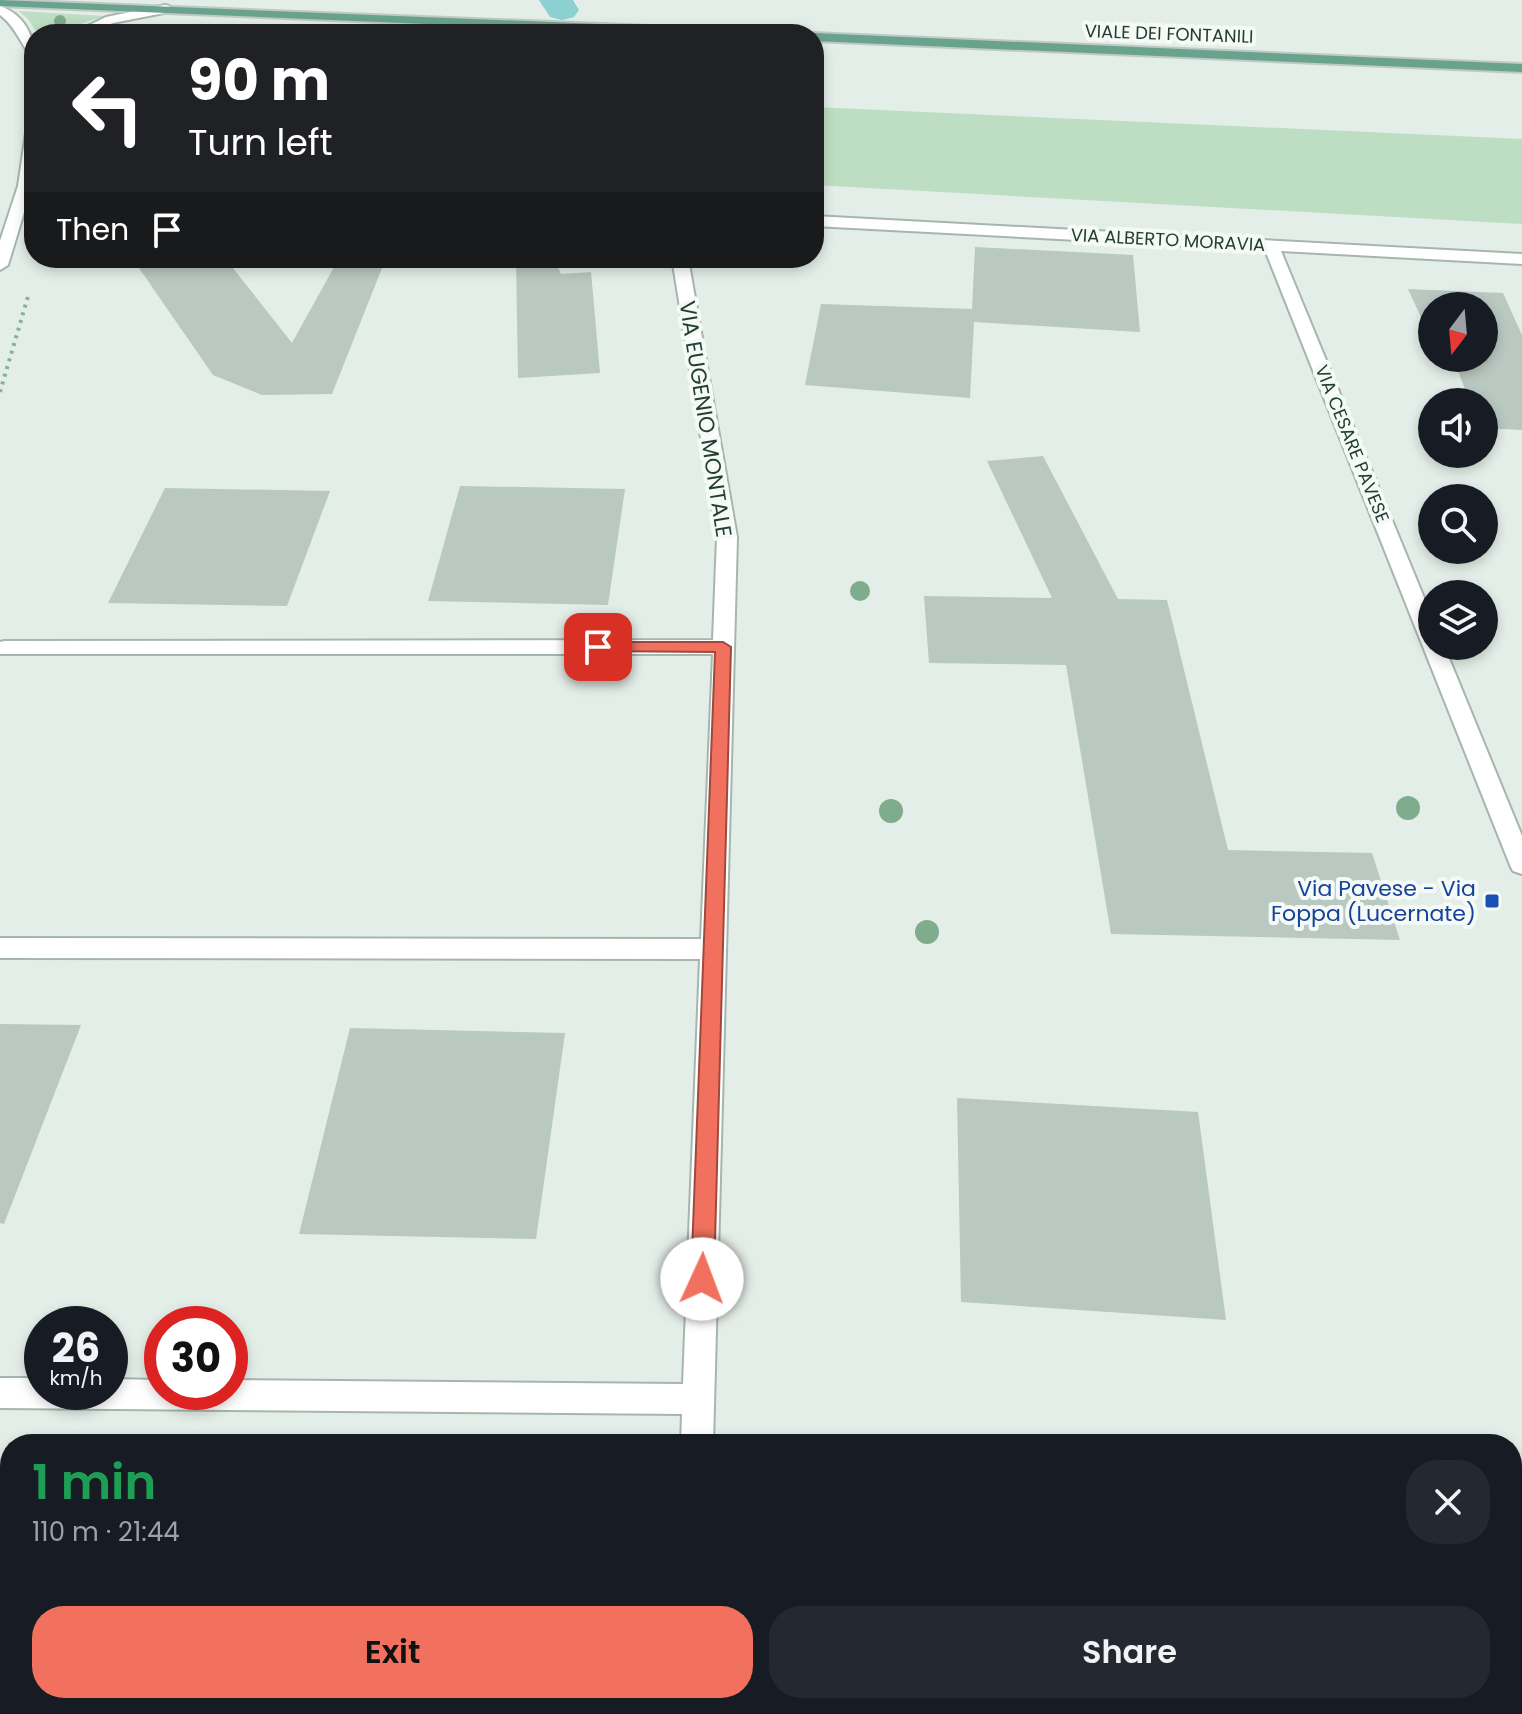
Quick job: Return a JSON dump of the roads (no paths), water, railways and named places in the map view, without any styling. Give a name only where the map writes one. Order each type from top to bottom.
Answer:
[{"type":"main road","points":[[0,2],[515,24]]},
{"type":"main road","name":"VIALE DEI FONTANILI","points":[[824,37],[1522,68]]},
{"type":"street","points":[[101,24],[165,9]]},
{"type":"street","points":[[0,10],[15,19],[24,30]]},
{"type":"street","points":[[0,265],[24,202]]},
{"type":"street","name":"VIA ALBERTO MORAVIA","points":[[824,222],[1522,259]]},
{"type":"street","name":"VIA CESARE PAVESE","points":[[1271,245],[1418,607]]},
{"type":"street","name":"VIA EUGENIO MONTALE","points":[[682,268],[727,537],[697,1434]]},
{"type":"street","points":[[4,648],[723,647]]},
{"type":"street","name":"VIA CESARE PAVESE","points":[[1439,660],[1522,865]]},
{"type":"street","points":[[0,948],[713,949]]},
{"type":"street","points":[[0,1393],[698,1399]]},
{"type":"waterway","points":[[556,0],[562,10]]},
{"type":"place","name":"Via Pavese - Via Foppa (Lucernate)","points":[[1492,901]]}]
